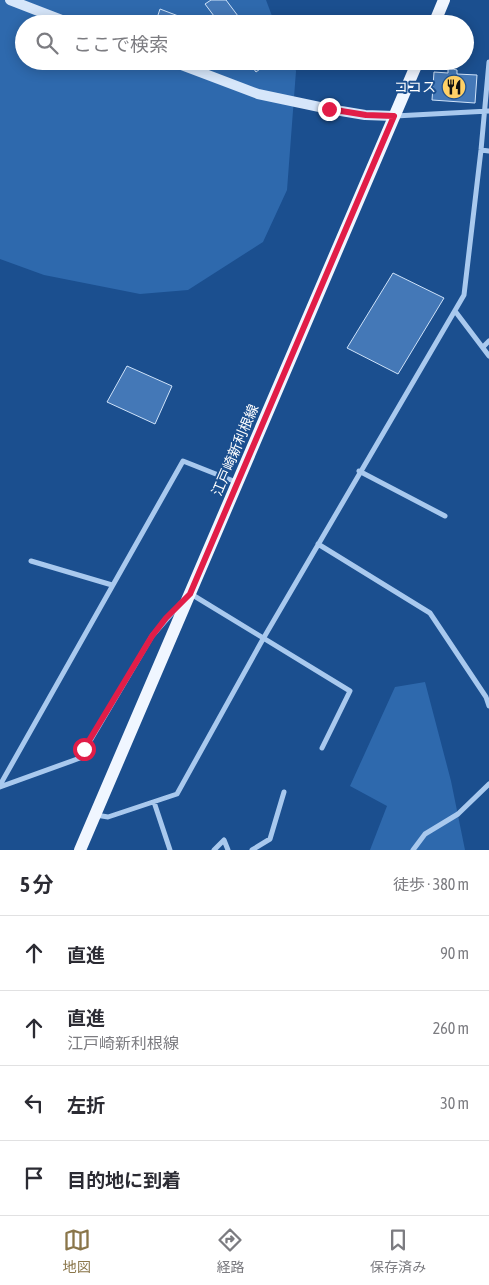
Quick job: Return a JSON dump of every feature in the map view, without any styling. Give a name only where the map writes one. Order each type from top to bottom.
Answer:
[{"type":"main road","points":[[438,15],[444,0]]},
{"type":"main road","name":"江戸崎新利根線","points":[[80,850],[414,70]]},
{"type":"street","points":[[10,0],[49,15]]},
{"type":"street","points":[[95,815],[108,817],[177,794],[263,638],[464,295],[487,112],[489,62]]},
{"type":"street","points":[[195,70],[258,94],[366,115],[394,116],[487,112]]},
{"type":"street","points":[[481,150],[489,151]]},
{"type":"street","points":[[455,311],[489,356]]},
{"type":"street","points":[[483,347],[489,341]]},
{"type":"street","points":[[0,786],[183,461],[237,483]]},
{"type":"street","points":[[360,471],[445,516]]},
{"type":"street","points":[[318,544],[430,613],[486,697],[489,706]]},
{"type":"street","points":[[31,561],[112,585]]},
{"type":"street","points":[[0,786],[80,758],[152,636],[166,618],[190,594],[350,691],[322,748]]},
{"type":"street","points":[[413,850],[425,834],[458,814],[489,784]]},
{"type":"street","points":[[252,850],[270,839],[284,792]]},
{"type":"street","points":[[154,802],[170,850]]},
{"type":"street","points":[[214,850],[224,840],[228,850]]},
{"type":"shaded area","points":[[0,0],[266,0],[272,15],[15,15],[15,70],[296,70],[287,190],[263,242],[188,290],[140,294],[44,275],[0,259]]},
{"type":"shaded area","points":[[425,682],[451,781],[465,850],[370,850],[387,806],[350,786],[395,687]]},
{"type":"building","points":[[211,0],[226,0],[237,15],[213,15],[205,4]]},
{"type":"building","points":[[160,9],[176,15],[158,15]]},
{"type":"building","name":"ココス","points":[[448,70],[457,70],[457,74],[477,75],[475,103],[432,100],[434,72],[448,73]]},
{"type":"building","points":[[393,273],[444,298],[398,374],[347,348]]},
{"type":"building","points":[[127,366],[172,386],[155,424],[107,402]]},
{"type":"place","name":"ココス","points":[[454,87]]},
{"type":"route","points":[[84,749],[152,636],[166,618],[190,594],[394,116],[375,116],[329,109]]}]
